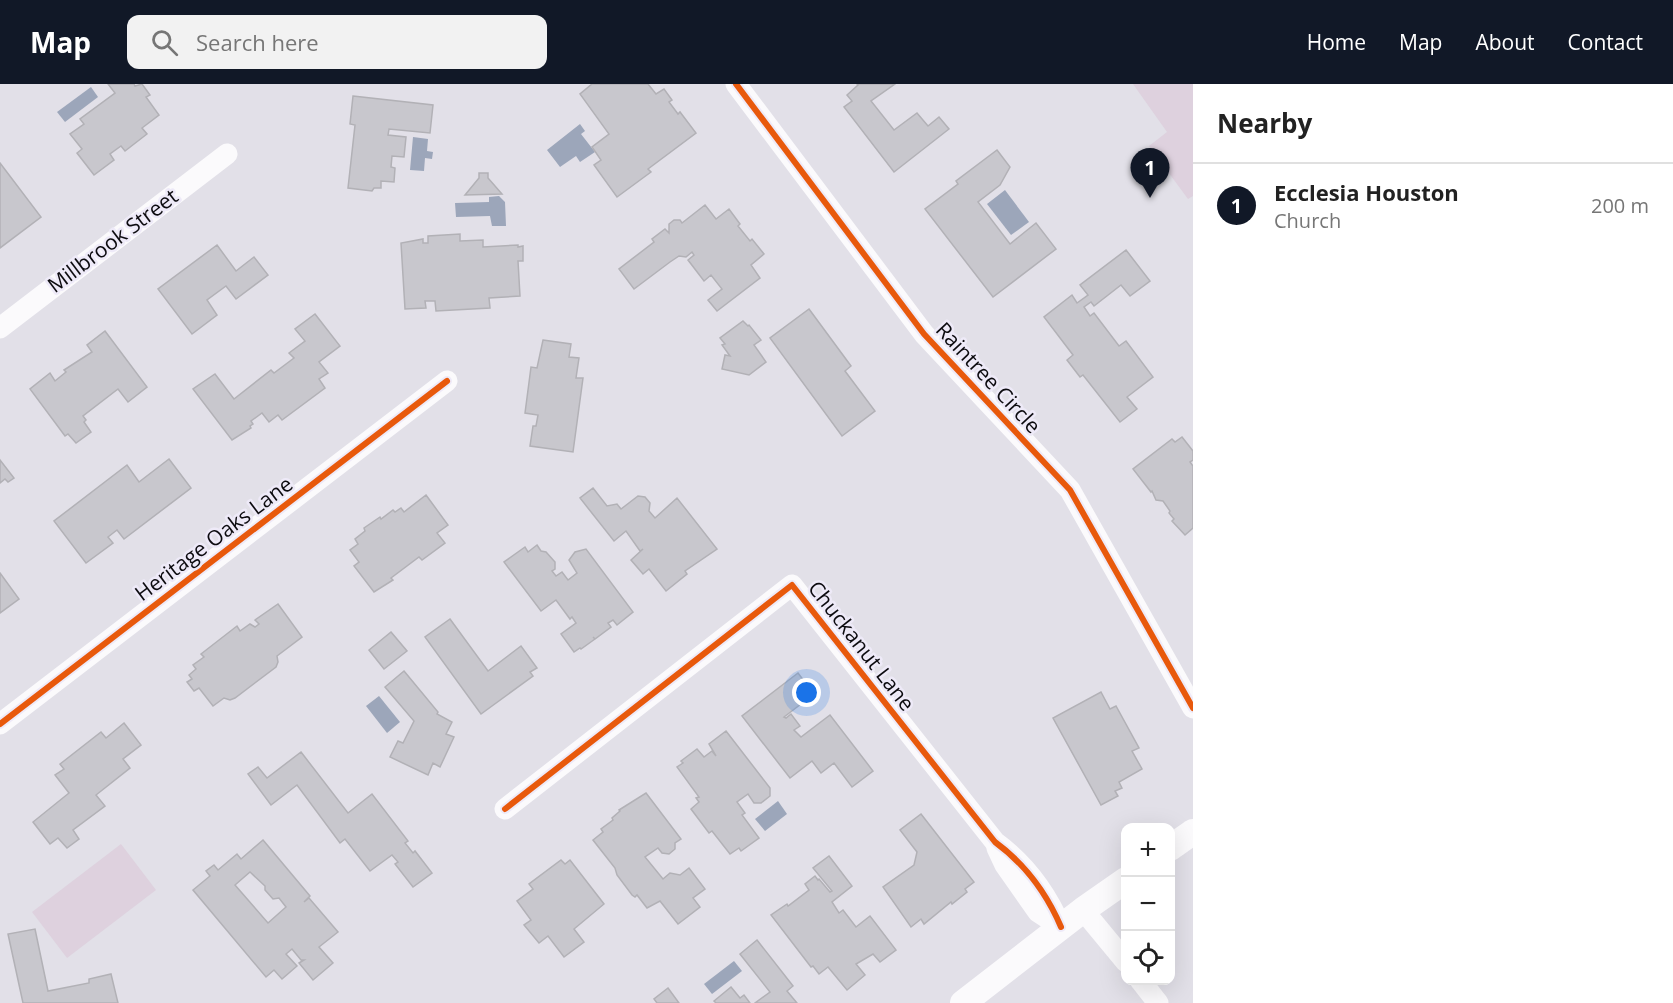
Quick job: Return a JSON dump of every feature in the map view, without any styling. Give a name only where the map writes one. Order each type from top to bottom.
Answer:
[{"type":"street","name":"Raintree Circle","points":[[736,84],[924,334],[1070,490],[1193,708]]},
{"type":"street","name":"Millbrook Street","points":[[0,328],[227,154]]},
{"type":"street","name":"Heritage Oaks Lane","points":[[0,724],[447,381]]},
{"type":"street","name":"Chuckanut Lane","points":[[505,808],[792,585],[995,842],[1005,865],[1023,893],[1038,912],[1061,927]]},
{"type":"street","points":[[1175,845],[1193,832]]},
{"type":"street","points":[[963,1003],[1121,883]]},
{"type":"street","points":[[1083,910],[1121,957]]},
{"type":"street","points":[[1143,985],[1158,1003]]},
{"type":"shaded area","points":[[1133,84],[1193,84],[1193,196],[1188,199],[1149,146],[1167,132]]},
{"type":"shaded area","points":[[121,844],[156,890],[67,958],[32,912]]},
{"type":"water","points":[[91,87],[98,97],[65,122],[57,112]]},
{"type":"water","points":[[580,124],[585,131],[581,134],[595,152],[580,162],[576,156],[560,167],[547,150]]},
{"type":"water","points":[[413,137],[428,139],[427,151],[433,152],[432,159],[425,158],[424,171],[410,170]]},
{"type":"water","points":[[1005,190],[1029,222],[1011,235],[987,204]]},
{"type":"water","points":[[499,196],[505,202],[506,226],[492,226],[490,216],[456,217],[455,203],[489,202],[489,197]]},
{"type":"water","points":[[379,696],[400,722],[387,733],[366,706]]},
{"type":"water","points":[[778,801],[787,814],[765,831],[755,819]]},
{"type":"water","points":[[734,961],[742,971],[712,994],[704,984]]},
{"type":"building","points":[[108,84],[134,84],[135,86],[142,84],[150,95],[146,97],[159,115],[142,128],[147,134],[125,151],[121,146],[110,154],[114,160],[94,175],[77,153],[82,149],[70,134],[84,124],[80,119],[115,93]]},
{"type":"building","points":[[592,84],[648,84],[656,94],[664,89],[672,100],[669,102],[696,133],[648,169],[651,172],[617,197],[594,165],[601,160],[592,147],[609,134],[580,94]]},
{"type":"building","points":[[857,84],[895,84],[871,101],[894,130],[917,113],[928,126],[939,117],[949,129],[894,172],[844,107],[852,101],[847,95]]},
{"type":"building","points":[[353,96],[433,105],[430,133],[389,129],[388,135],[406,137],[404,157],[392,156],[391,167],[395,168],[394,182],[381,181],[381,188],[374,188],[372,191],[348,188],[355,125],[350,124]]},
{"type":"building","points":[[997,150],[1010,167],[1000,185],[978,202],[1010,244],[1036,223],[1056,249],[993,297],[925,209],[958,184],[956,181]]},
{"type":"building","points":[[0,163],[41,217],[0,248]]},
{"type":"building","points":[[479,173],[488,173],[488,178],[502,194],[465,195],[479,178]]},
{"type":"building","points":[[705,205],[716,219],[729,209],[740,224],[738,226],[764,254],[751,265],[760,278],[717,311],[708,300],[722,289],[711,275],[704,281],[688,260],[694,255],[692,252],[686,257],[679,256],[634,289],[619,269],[654,242],[652,239],[665,229],[669,233],[669,224],[674,220],[680,220],[682,223]]},
{"type":"building","points":[[460,234],[460,241],[483,240],[483,247],[523,246],[523,261],[518,261],[520,296],[489,298],[490,308],[436,311],[435,301],[425,301],[426,308],[405,309],[401,243],[423,239],[423,243],[428,243],[428,236]]},
{"type":"building","points":[[217,245],[236,271],[254,257],[268,275],[236,299],[226,286],[207,300],[217,315],[192,334],[158,289]]},
{"type":"building","points":[[1126,250],[1150,281],[1130,296],[1121,285],[1094,306],[1091,302],[1084,307],[1090,316],[1094,313],[1119,346],[1126,341],[1153,377],[1127,397],[1137,409],[1120,422],[1083,375],[1080,377],[1067,360],[1073,355],[1044,317],[1072,295],[1077,303],[1088,295],[1080,285]]},
{"type":"building","points":[[809,309],[851,366],[845,371],[875,411],[842,436],[770,338]]},
{"type":"building","points":[[315,314],[340,346],[319,362],[328,373],[319,379],[325,388],[282,420],[278,415],[269,422],[262,413],[251,421],[253,424],[251,428],[232,440],[193,389],[215,374],[234,399],[271,370],[274,373],[294,358],[289,353],[305,341],[295,329]]},
{"type":"building","points":[[743,321],[761,340],[754,345],[766,362],[749,375],[722,369],[725,355],[730,356],[720,338]]},
{"type":"building","points":[[105,331],[147,387],[128,402],[118,389],[83,416],[91,432],[76,443],[68,434],[65,436],[30,389],[50,373],[55,381],[66,372],[64,370],[92,352],[87,345]]},
{"type":"building","points":[[543,340],[571,344],[569,357],[579,358],[576,378],[583,378],[573,452],[530,446],[533,426],[536,426],[538,415],[525,413],[531,367],[537,368]]},
{"type":"building","points":[[1182,437],[1193,451],[1193,460],[1190,462],[1193,466],[1193,528],[1185,535],[1172,521],[1174,519],[1163,501],[1156,500],[1152,491],[1133,469],[1172,439],[1175,442]]},
{"type":"building","points":[[169,459],[191,488],[124,539],[117,530],[108,537],[113,543],[86,563],[54,521],[127,465],[139,482]]},
{"type":"building","points":[[0,460],[14,478],[8,482],[5,479],[0,483]]},
{"type":"building","points":[[593,488],[607,506],[617,504],[621,509],[638,496],[645,497],[650,503],[649,511],[655,518],[677,498],[717,549],[685,571],[687,574],[666,591],[649,569],[643,574],[631,560],[643,549],[640,551],[626,531],[614,541],[580,498]]},
{"type":"building","points":[[426,495],[448,525],[437,533],[445,543],[422,560],[419,557],[391,578],[393,580],[374,592],[354,566],[359,562],[350,550],[358,544],[355,539],[365,531],[364,528],[380,517],[381,519],[393,510],[395,512],[401,508],[404,512]]},
{"type":"building","points":[[537,545],[555,562],[555,569],[552,571],[556,576],[562,572],[568,580],[577,573],[569,560],[575,552],[586,549],[633,612],[617,625],[613,620],[608,623],[611,627],[574,652],[561,634],[576,623],[572,617],[570,619],[556,600],[541,611],[504,562],[525,547],[528,552]]},
{"type":"building","points":[[0,573],[19,599],[0,613]]},
{"type":"building","points":[[278,604],[302,637],[277,656],[276,667],[235,698],[230,700],[224,698],[213,706],[199,688],[194,691],[187,682],[192,679],[189,675],[196,669],[193,665],[204,657],[201,654],[237,626],[240,631],[250,624],[255,627],[259,624],[255,620]]},
{"type":"building","points":[[450,619],[488,671],[521,646],[537,668],[530,672],[533,676],[481,714],[425,637]]},
{"type":"building","points":[[391,632],[407,651],[384,669],[369,650]]},
{"type":"building","points":[[404,671],[438,712],[437,714],[452,722],[446,734],[454,737],[440,767],[433,763],[428,775],[390,757],[398,741],[403,743],[414,721],[385,687]]},
{"type":"building","points":[[798,673],[814,694],[784,717],[791,714],[800,726],[794,730],[801,737],[830,715],[873,771],[852,787],[834,763],[821,773],[812,761],[790,778],[742,716]]},
{"type":"building","points":[[1101,692],[1110,709],[1116,706],[1139,748],[1132,751],[1142,769],[1119,782],[1122,788],[1115,791],[1118,796],[1101,805],[1053,718]]},
{"type":"building","points":[[124,723],[141,745],[123,759],[130,768],[96,795],[105,806],[73,830],[79,839],[67,848],[58,838],[50,844],[33,822],[69,793],[55,775],[64,769],[60,764],[101,732],[106,738]]},
{"type":"building","points":[[726,731],[770,788],[770,796],[761,803],[754,803],[748,794],[737,802],[745,813],[742,815],[759,838],[741,851],[739,848],[730,854],[712,831],[709,833],[691,809],[699,802],[696,798],[699,797],[677,767],[697,749],[704,757],[712,751],[716,756],[709,744]]},
{"type":"building","points":[[301,752],[348,813],[372,794],[408,841],[405,843],[413,853],[415,851],[432,873],[413,887],[395,864],[398,862],[392,855],[370,871],[345,839],[340,843],[297,785],[271,805],[248,774],[258,767],[267,778]]},
{"type":"building","points":[[646,793],[681,839],[675,843],[675,849],[669,854],[662,853],[658,848],[645,857],[663,879],[670,873],[680,875],[689,868],[705,889],[693,898],[700,907],[678,924],[660,901],[647,908],[637,895],[635,897],[632,895],[593,840],[603,832],[601,829],[613,820],[612,818],[619,810]]},
{"type":"building","points":[[921,814],[974,882],[965,889],[967,892],[924,924],[921,919],[911,927],[883,887],[914,865],[917,852],[900,830]]},
{"type":"building","points":[[263,840],[310,896],[304,902],[309,898],[338,932],[319,947],[333,963],[313,980],[299,963],[304,960],[301,960],[292,949],[286,954],[297,966],[282,979],[274,970],[266,977],[193,890],[210,876],[206,871],[214,865],[218,870],[237,854],[241,859]],"holes":[[[250,872],[265,886],[265,890],[273,899],[279,898],[286,907],[268,923],[235,885]]]},
{"type":"building","points":[[829,856],[852,886],[832,902],[839,913],[843,910],[856,927],[870,916],[896,950],[880,962],[873,954],[856,964],[865,975],[847,990],[828,967],[819,974],[813,966],[811,967],[771,915],[787,904],[788,906],[809,890],[805,884],[815,876],[830,892],[832,891],[813,868]]},
{"type":"building","points":[[561,860],[565,864],[570,860],[604,904],[574,929],[584,942],[564,957],[548,936],[539,943],[524,925],[531,920],[517,901],[533,889],[529,884]]},
{"type":"building","points":[[35,929],[48,991],[89,983],[89,979],[111,974],[118,1003],[23,1003],[8,934]]},
{"type":"building","points":[[757,940],[793,986],[787,991],[797,1003],[755,1003],[770,992],[740,954]]},
{"type":"building","points":[[731,987],[740,998],[744,995],[750,1003],[716,1003],[714,1001]]},
{"type":"building","points":[[668,988],[679,1003],[657,1003],[654,999]]},
{"type":"cycle path","points":[[736,84],[924,334],[1070,490],[1193,708]]},
{"type":"cycle path","points":[[0,724],[447,381]]},
{"type":"cycle path","points":[[505,809],[792,585],[995,842],[1034,880],[1049,902],[1061,927]]},
{"type":"place","name":"Ecclesia Houston","points":[[1150,198]]}]
